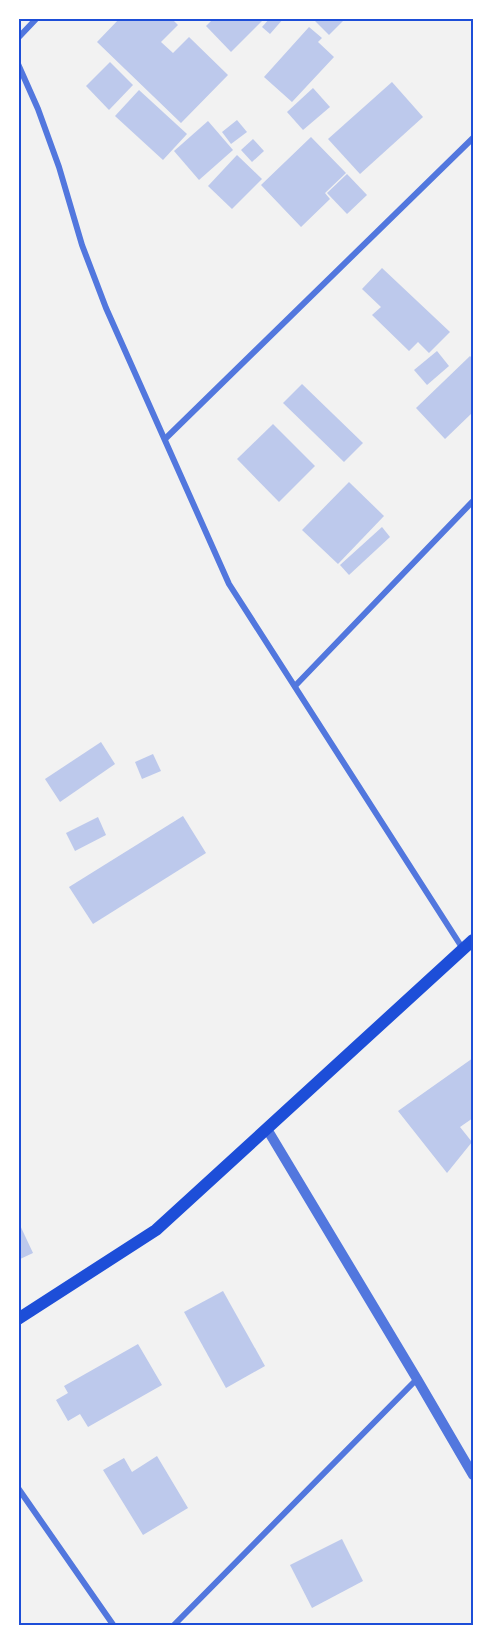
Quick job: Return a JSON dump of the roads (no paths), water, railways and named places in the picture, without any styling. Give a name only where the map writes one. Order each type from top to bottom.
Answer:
[{"type":"main road","points":[[18,1318],[156,1230],[473,940]]},
{"type":"street","points":[[18,38],[37,18]]},
{"type":"street","points":[[18,64],[38,109],[59,167],[82,245],[106,308],[230,584],[463,950]]},
{"type":"street","points":[[165,439],[473,138]]},
{"type":"street","points":[[295,686],[473,501]]},
{"type":"street","points":[[267,1129],[473,1475]]},
{"type":"street","points":[[173,1626],[417,1378]]},
{"type":"street","points":[[18,1488],[114,1626]]}]
